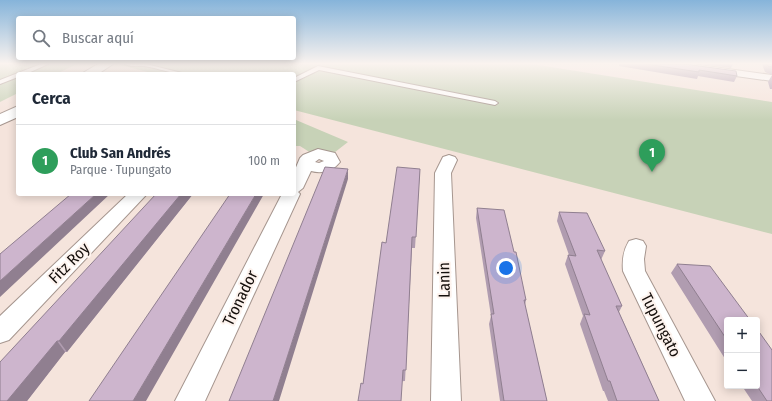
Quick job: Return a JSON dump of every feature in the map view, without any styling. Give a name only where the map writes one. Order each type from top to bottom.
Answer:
[{"type":"street","points":[[0,120],[16,112]]},
{"type":"street","name":"Lanin","points":[[446,401],[443,173],[448,160]]},
{"type":"street","name":"Fitz Roy","points":[[0,332],[136,196]]},
{"type":"street","name":"Tronador","points":[[190,401],[290,196]]},
{"type":"street","name":"Tupungato","points":[[636,246],[633,259],[634,271],[700,401]]},
{"type":"lane","points":[[392,83],[494,103]]},
{"type":"green space","points":[[0,83],[16,83],[16,94],[0,102]]},
{"type":"green space","points":[[296,83],[650,83],[772,102],[772,234],[296,111]]},
{"type":"green space","points":[[296,120],[348,142],[330,156],[314,155],[300,146],[296,146]]},
{"type":"building","points":[[325,167],[348,169],[273,401],[229,401]]},
{"type":"building","points":[[397,167],[420,169],[416,237],[412,237],[406,370],[403,370],[401,401],[358,401],[361,383],[363,384],[382,242],[386,243]]},
{"type":"building","points":[[69,196],[94,196],[0,281],[0,254]]},
{"type":"building","points":[[154,196],[179,196],[7,401],[0,401],[0,362]]},
{"type":"building","points":[[229,196],[255,196],[133,401],[89,401]]},
{"type":"building","points":[[477,208],[504,210],[514,252],[516,252],[526,300],[524,300],[547,401],[504,401],[491,314],[494,314]]},
{"type":"building","points":[[559,212],[587,213],[605,251],[597,250],[622,306],[616,306],[659,401],[617,401],[610,381],[608,381],[584,314],[590,315],[568,255],[576,256]]},
{"type":"building","points":[[677,264],[710,266],[748,317],[724,317],[724,335]]},
{"type":"building","points":[[760,333],[772,350],[772,401],[767,401],[759,389]]},
{"type":"place","name":"Club San Andrés","points":[[652,172]]}]
